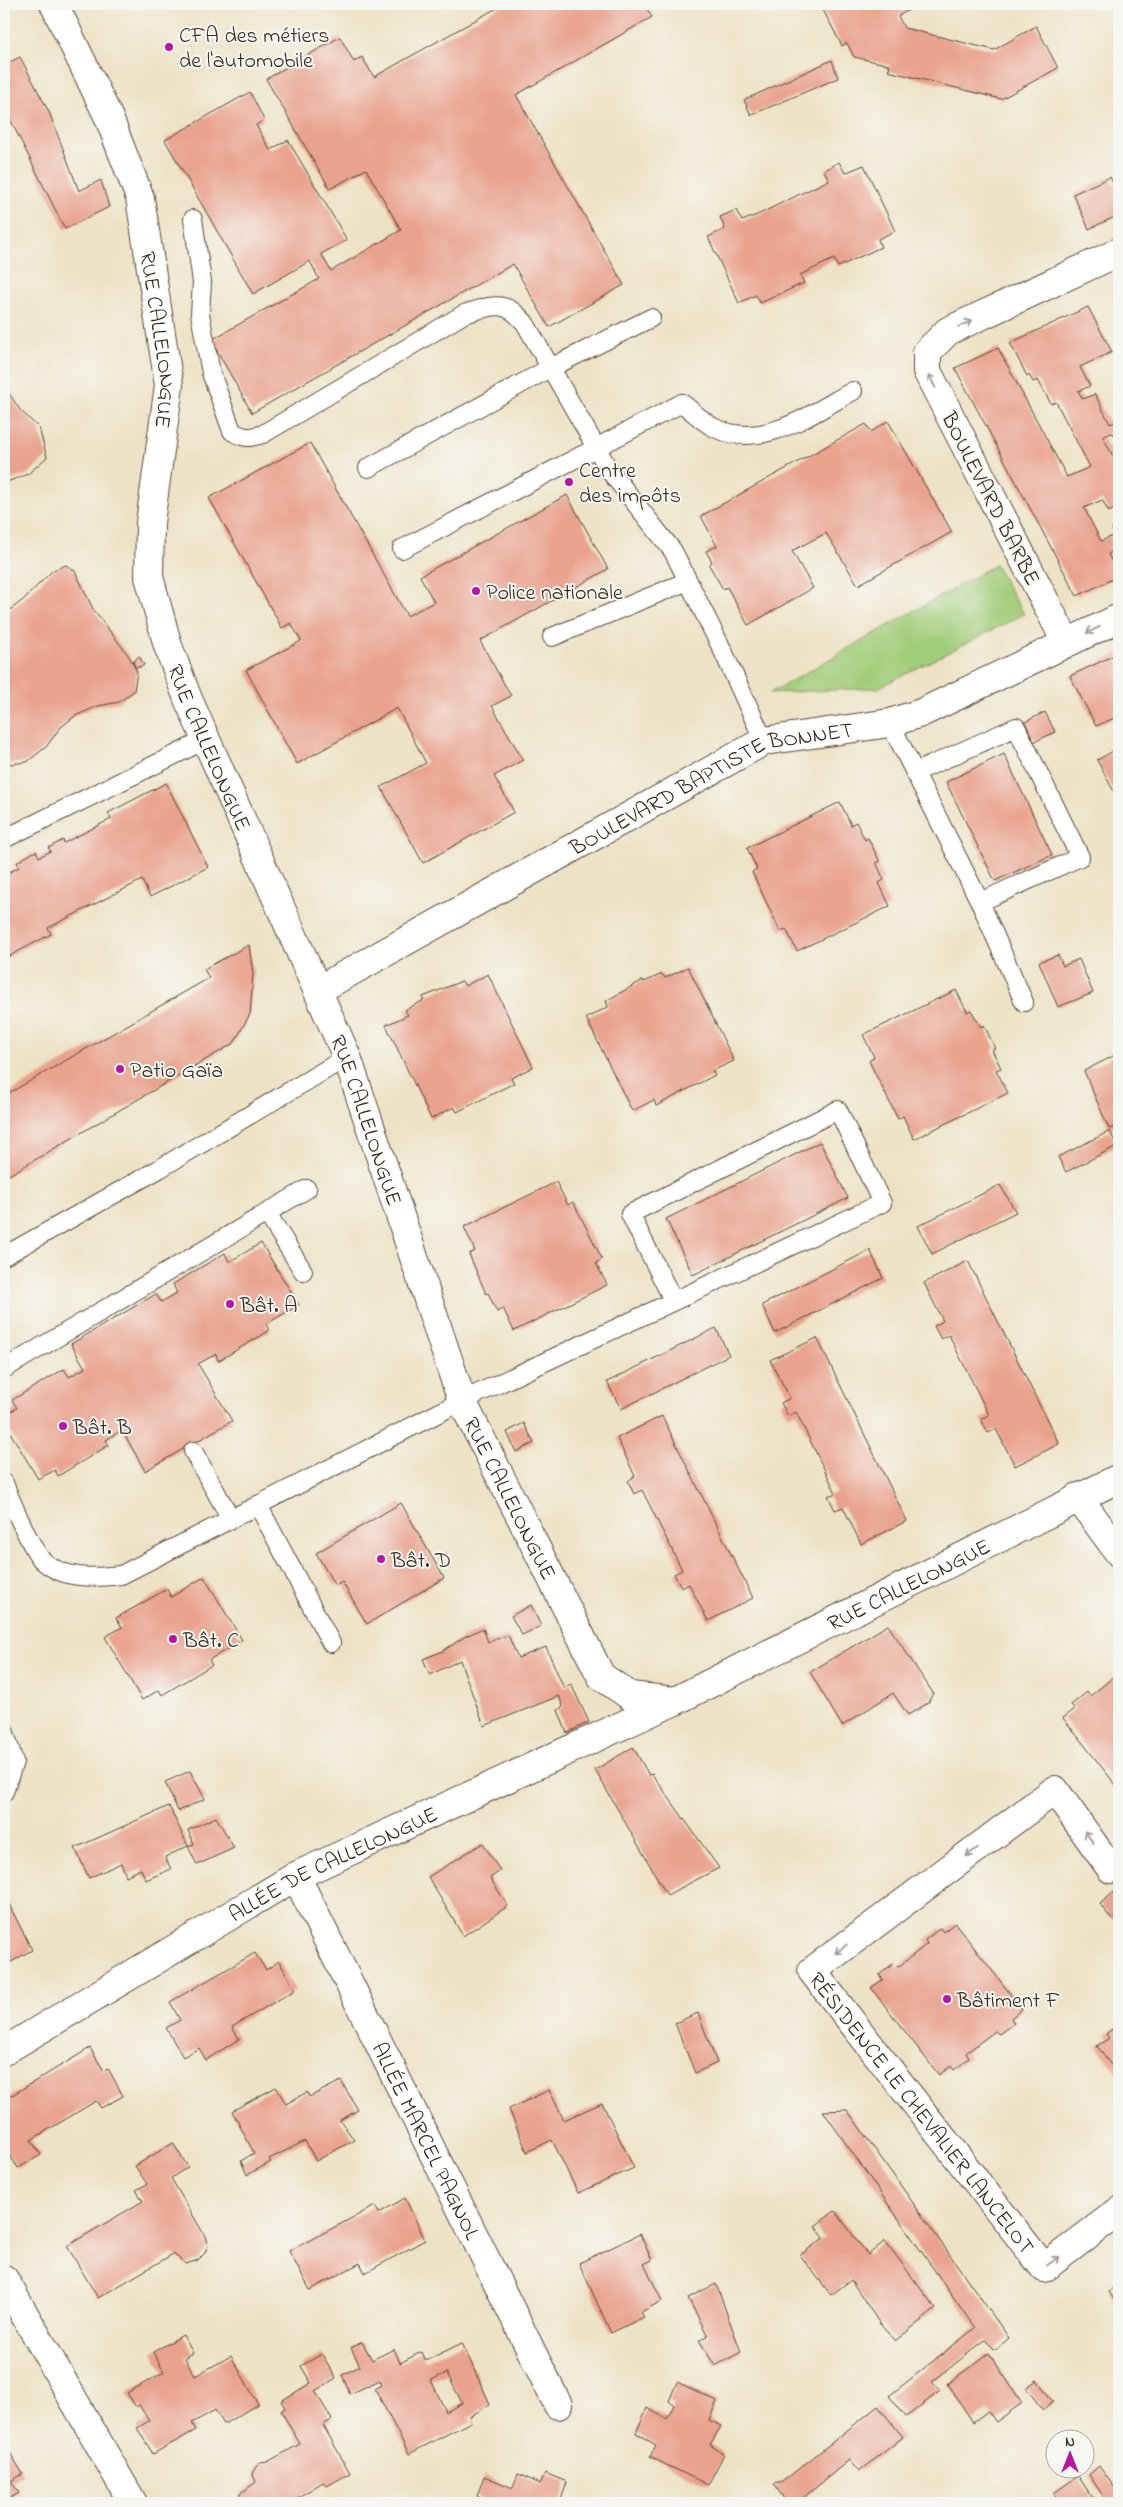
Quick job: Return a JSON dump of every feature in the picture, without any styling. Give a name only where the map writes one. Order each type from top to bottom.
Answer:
[{"type":"street","name":"RUE CALLELONGUE","points":[[54,4],[108,118],[140,198],[169,385],[150,523],[149,577],[168,646],[188,698],[347,1057],[462,1401],[601,1676],[630,1696],[676,1701],[1119,1478]]},
{"type":"street","name":"BOULEVARD BARBE","points":[[1066,642],[927,371],[927,352],[948,331],[1119,252]]},
{"type":"street","name":"BOULEVARD BAPTISTE BONNET","points":[[318,990],[764,741],[890,723],[921,712],[1119,618]]},
{"type":"street","points":[[1078,1497],[1119,1553]]},
{"type":"street","name":"ALLÉE DE CALLELONGUE","points":[[4,2051],[296,1876],[676,1701]]},
{"type":"street","name":"RÉSIDENCE LE CHEVALIER LANCELOT","points":[[1119,1864],[1112,1869],[1055,1790],[812,1971],[1044,2268],[1119,2211]]},
{"type":"street","name":"ALLÉE MARCEL PAGNOL","points":[[296,1876],[558,2405]]},
{"type":"street","points":[[4,2279],[134,2503]]},
{"type":"lane","points":[[193,219],[202,282],[200,314],[212,374],[232,431],[240,437],[249,438],[263,434],[464,314],[490,306],[501,306],[515,311],[525,323],[609,470],[673,551],[723,651],[764,741]]},
{"type":"lane","points":[[368,468],[550,368],[651,318]]},
{"type":"lane","points":[[402,549],[682,403],[713,427],[737,435],[777,432],[853,391]]},
{"type":"lane","points":[[552,637],[688,581]]},
{"type":"lane","points":[[890,723],[980,902],[1024,1002]]},
{"type":"lane","points":[[916,772],[1016,726],[1080,857],[980,902]]},
{"type":"lane","points":[[4,838],[207,739]]},
{"type":"lane","points":[[4,1256],[159,1170],[347,1057]]},
{"type":"lane","points":[[4,1483],[42,1560],[63,1572],[90,1578],[121,1576],[462,1401],[882,1203],[838,1110],[630,1214],[673,1300]]},
{"type":"lane","points":[[4,1369],[308,1189]]},
{"type":"lane","points":[[267,1213],[303,1272]]},
{"type":"lane","points":[[193,1451],[231,1519]]},
{"type":"lane","points":[[258,1505],[331,1643]]},
{"type":"lane","points":[[4,1730],[14,1762],[4,1792]]},
{"type":"green space","points":[[995,565],[1024,614],[878,688],[770,693]]},
{"type":"building","points":[[504,4],[644,4],[652,17],[516,95],[624,285],[549,327],[513,264],[252,413],[211,340],[319,279],[310,261],[253,294],[165,140],[250,92],[264,120],[256,125],[270,150],[288,140],[347,240],[321,254],[331,271],[401,230],[366,169],[330,189],[266,79],[340,37],[354,62],[362,57],[374,77]]},
{"type":"building","points":[[820,4],[920,4],[898,16],[904,28],[994,50],[1036,26],[1058,68],[1001,99],[888,71],[890,65],[854,57],[847,43],[842,46]]},
{"type":"building","points":[[20,57],[49,112],[79,191],[101,180],[109,207],[65,229],[4,107],[4,65]]},
{"type":"building","points":[[832,60],[838,78],[751,115],[744,100]]},
{"type":"building","points":[[839,162],[845,173],[864,165],[895,231],[878,239],[881,247],[838,267],[834,259],[800,275],[804,283],[760,303],[756,295],[739,303],[708,237],[725,229],[720,217],[736,210],[742,221],[757,215],[829,180],[824,170]]},
{"type":"building","points":[[1110,177],[1114,185],[1119,183],[1119,215],[1089,229],[1073,194]]},
{"type":"building","points":[[1088,307],[1112,352],[1080,367],[1090,386],[1078,391],[1083,399],[1095,394],[1110,424],[1119,420],[1119,436],[1111,433],[1103,437],[1119,468],[1119,506],[1109,512],[1102,500],[1084,508],[1101,541],[1115,535],[1112,528],[1119,523],[1119,549],[1108,554],[1119,576],[1077,596],[955,368],[998,348],[1067,477],[1090,467],[1056,402],[1051,404],[1038,380],[1033,382],[1029,375],[1027,376],[1010,343]]},
{"type":"building","points":[[4,386],[20,410],[39,428],[47,457],[28,474],[4,483]]},
{"type":"building","points":[[888,421],[952,532],[858,585],[826,533],[792,551],[813,588],[748,625],[727,587],[723,589],[709,565],[712,562],[706,551],[717,546],[701,516],[866,424],[871,432]]},
{"type":"building","points":[[310,443],[407,616],[434,602],[420,576],[567,495],[608,569],[480,641],[511,696],[492,706],[523,760],[494,776],[514,812],[423,863],[381,787],[426,763],[397,708],[297,764],[246,670],[301,641],[291,623],[282,628],[209,498]]},
{"type":"building","points":[[66,565],[75,571],[94,611],[129,656],[137,672],[134,691],[119,702],[98,706],[75,716],[60,728],[46,747],[27,762],[11,764],[4,757],[4,615],[23,600],[53,570]]},
{"type":"building","points":[[1119,653],[1119,716],[1096,726],[1070,676]]},
{"type":"building","points":[[139,656],[144,665],[136,668],[133,662]]},
{"type":"building","points":[[1045,712],[1055,732],[1034,742],[1025,722]]},
{"type":"building","points":[[1119,748],[1119,801],[1097,760]]},
{"type":"building","points":[[1004,754],[1052,855],[995,881],[946,782]]},
{"type":"building","points":[[166,783],[208,867],[150,897],[142,880],[48,928],[51,934],[4,959],[4,875],[19,867],[17,862],[36,851],[39,857],[51,851],[48,848],[63,840],[64,843],[111,819],[108,813]]},
{"type":"building","points":[[840,802],[851,825],[856,822],[865,840],[868,838],[880,862],[876,862],[884,880],[879,883],[890,906],[797,951],[786,929],[780,931],[752,872],[757,869],[747,848]]},
{"type":"building","name":"Patio Gaïa","points":[[249,945],[253,974],[250,1014],[234,1043],[4,1178],[4,1096],[209,978],[204,969]]},
{"type":"building","points":[[1058,955],[1063,966],[1079,959],[1093,993],[1058,1007],[1039,962]]},
{"type":"building","points":[[688,967],[734,1061],[712,1071],[715,1075],[656,1106],[654,1100],[632,1111],[586,1018],[608,1007],[606,1001],[643,980],[644,982],[662,974],[665,978]]},
{"type":"building","points":[[488,974],[533,1067],[511,1078],[514,1083],[457,1112],[454,1107],[431,1119],[386,1025],[408,1015],[405,1010],[424,1000],[423,997],[462,981],[465,986]]},
{"type":"building","points":[[956,990],[967,1012],[971,1010],[981,1027],[984,1025],[995,1048],[992,1050],[1001,1068],[996,1070],[1008,1093],[914,1139],[903,1116],[898,1119],[869,1061],[874,1057],[863,1035]]},
{"type":"building","points":[[1119,1053],[1119,1125],[1109,1129],[1084,1071]]},
{"type":"building","points":[[1110,1131],[1117,1146],[1066,1172],[1058,1157]]},
{"type":"building","points":[[820,1142],[848,1198],[693,1275],[666,1219]]},
{"type":"building","points":[[556,1182],[568,1205],[573,1202],[602,1259],[596,1263],[607,1285],[514,1331],[503,1308],[497,1312],[488,1293],[486,1294],[469,1254],[475,1251],[464,1227]]},
{"type":"building","points":[[1000,1185],[1016,1212],[932,1254],[918,1226]]},
{"type":"building","points":[[261,1243],[299,1305],[266,1324],[269,1331],[218,1361],[216,1354],[198,1364],[232,1421],[145,1471],[122,1430],[106,1440],[109,1445],[58,1476],[55,1470],[38,1479],[4,1422],[4,1415],[17,1408],[12,1400],[64,1369],[69,1377],[85,1368],[71,1344],[156,1294],[161,1302],[177,1293],[173,1284],[225,1253],[229,1262]]},
{"type":"building","points":[[870,1250],[883,1278],[775,1333],[762,1305]]},
{"type":"building","points":[[968,1261],[1059,1444],[1015,1466],[996,1429],[988,1433],[981,1419],[989,1415],[949,1335],[941,1339],[934,1326],[943,1321],[924,1283]]},
{"type":"building","points":[[716,1328],[729,1355],[621,1409],[607,1382]]},
{"type":"building","points":[[817,1338],[907,1521],[861,1544],[843,1507],[835,1510],[828,1496],[836,1493],[796,1412],[788,1416],[781,1403],[790,1398],[770,1360]]},
{"type":"building","points":[[662,1416],[753,1598],[708,1621],[689,1584],[682,1588],[674,1574],[682,1570],[642,1490],[634,1494],[628,1481],[635,1476],[617,1438]]},
{"type":"building","points":[[524,1423],[534,1443],[516,1452],[507,1432]]},
{"type":"building","name":"Bât. D","points":[[401,1503],[444,1578],[367,1624],[342,1582],[335,1586],[316,1553]]},
{"type":"building","name":"Bât. C","points":[[204,1577],[242,1640],[209,1660],[212,1665],[162,1695],[159,1690],[142,1700],[105,1637],[122,1627],[116,1618],[167,1589],[171,1597]]},
{"type":"building","points":[[531,1605],[541,1626],[522,1635],[511,1616]]},
{"type":"building","points":[[888,1625],[933,1693],[928,1703],[908,1715],[893,1693],[842,1726],[810,1672]]},
{"type":"building","points":[[483,1628],[488,1642],[508,1635],[518,1658],[546,1647],[564,1688],[571,1684],[589,1722],[567,1733],[558,1710],[563,1707],[559,1696],[484,1726],[460,1660],[430,1675],[423,1659],[443,1651],[464,1637]]},
{"type":"building","points":[[1119,1673],[1119,1789],[1063,1718],[1075,1709],[1071,1705],[1087,1692],[1090,1696]]},
{"type":"building","points":[[633,1747],[649,1775],[652,1774],[719,1868],[667,1895],[595,1770]]},
{"type":"building","points":[[190,1771],[205,1799],[178,1811],[165,1782]]},
{"type":"building","points":[[169,1806],[188,1846],[165,1857],[171,1869],[146,1880],[141,1869],[126,1876],[121,1863],[89,1878],[75,1848]]},
{"type":"building","points":[[216,1817],[234,1848],[197,1865],[188,1846],[194,1844],[188,1830]]},
{"type":"building","points":[[483,1843],[500,1871],[490,1878],[508,1906],[463,1936],[428,1877]]},
{"type":"building","points":[[1114,1892],[1119,1899],[1119,1913],[1112,1920],[1100,1904]]},
{"type":"building","points":[[4,1895],[32,1950],[4,1966]]},
{"type":"building","name":"Bâtiment F","points":[[955,1923],[1022,2009],[1011,2018],[1014,2023],[999,2034],[995,2031],[966,2053],[969,2058],[954,2070],[951,2066],[939,2075],[871,1988],[883,1979],[879,1975],[894,1963],[898,1967],[927,1944],[925,1940],[940,1928],[943,1932]]},
{"type":"building","points":[[255,1953],[266,1970],[279,1961],[295,1990],[232,2027],[239,2039],[206,2060],[199,2048],[183,2057],[166,2028],[180,2020],[170,2002]]},
{"type":"building","points":[[698,2013],[717,2063],[695,2073],[675,2023]]},
{"type":"building","points":[[1119,2024],[1119,2076],[1097,2046],[1109,2038],[1106,2034]]},
{"type":"building","points":[[90,2048],[104,2071],[107,2068],[109,2070],[123,2096],[101,2108],[96,2101],[31,2140],[41,2155],[18,2168],[4,2146],[4,2100]]},
{"type":"building","points":[[341,2081],[358,2110],[340,2120],[354,2140],[316,2161],[305,2141],[269,2159],[271,2162],[247,2175],[241,2161],[254,2153],[232,2111],[276,2087],[286,2104],[307,2092],[309,2097]]},
{"type":"building","points":[[549,2090],[564,2120],[602,2103],[634,2168],[578,2193],[552,2140],[527,2152],[509,2109]]},
{"type":"building","points":[[847,2110],[1009,2338],[995,2350],[985,2340],[932,2382],[940,2391],[906,2417],[889,2396],[975,2328],[823,2111]]},
{"type":"building","points":[[173,2143],[188,2167],[171,2178],[205,2236],[208,2246],[205,2253],[198,2260],[186,2264],[173,2254],[98,2298],[67,2246],[143,2201],[136,2190],[147,2184],[135,2166]]},
{"type":"building","points":[[405,2198],[425,2240],[365,2273],[360,2263],[310,2290],[289,2251],[375,2206],[379,2213]]},
{"type":"building","points":[[835,2211],[868,2255],[885,2241],[936,2309],[895,2341],[880,2324],[851,2280],[831,2295],[800,2255],[824,2238],[815,2226]]},
{"type":"building","points":[[640,2234],[652,2260],[644,2264],[662,2301],[641,2312],[644,2317],[611,2333],[579,2263]]},
{"type":"building","points":[[716,2284],[741,2352],[715,2366],[699,2340],[708,2336],[688,2298]]},
{"type":"building","points":[[1119,2284],[1119,2307],[1109,2292]]},
{"type":"building","points":[[183,2335],[193,2353],[185,2358],[195,2376],[231,2356],[258,2404],[224,2424],[215,2410],[192,2423],[196,2430],[153,2454],[137,2428],[149,2421],[139,2405],[136,2407],[127,2393],[164,2372],[153,2352]]},
{"type":"building","points":[[362,2342],[372,2360],[394,2349],[400,2363],[421,2352],[425,2361],[462,2343],[490,2404],[469,2417],[471,2422],[409,2454],[375,2389],[382,2385],[380,2380],[350,2394],[342,2375],[360,2366],[351,2348]],"holes":[[[447,2373],[462,2403],[446,2412],[431,2380]]]},
{"type":"building","points":[[989,2353],[1022,2403],[996,2422],[988,2411],[973,2422],[947,2384]]},
{"type":"building","points":[[322,2354],[336,2378],[315,2391],[332,2420],[323,2425],[350,2473],[327,2486],[323,2482],[289,2503],[245,2503],[240,2494],[256,2482],[253,2475],[255,2468],[260,2463],[267,2462],[300,2444],[281,2411],[285,2408],[281,2401],[311,2383],[301,2366]]},
{"type":"building","points":[[1037,2380],[1053,2402],[1043,2410],[1026,2388]]},
{"type":"building","points":[[677,2382],[717,2401],[709,2420],[721,2426],[710,2445],[724,2454],[708,2485],[650,2457],[656,2445],[636,2433],[647,2408],[667,2419],[674,2405],[669,2401]]},
{"type":"building","points":[[878,2406],[903,2437],[859,2472],[849,2460],[797,2503],[787,2503],[774,2484],[782,2482]]},
{"type":"building","points":[[4,2443],[23,2474],[11,2481],[19,2493],[4,2502]]},
{"type":"building","points":[[1099,2466],[1119,2494],[1119,2501],[1116,2503],[1108,2503],[1092,2480],[1096,2480],[1096,2469]]},
{"type":"building","points":[[545,2473],[567,2482],[560,2503],[480,2503],[482,2499],[477,2496],[484,2476],[513,2488],[518,2474],[540,2484]]},
{"type":"building","points":[[1072,2480],[1081,2480],[1096,2503],[1060,2503],[1054,2493]]},
{"type":"place","name":"CFA des métiers de l'automobile","points":[[169,47]]},
{"type":"place","name":"Centre des impôts","points":[[569,482]]},
{"type":"place","name":"Police nationale","points":[[476,591]]},
{"type":"place","name":"Patio Gaïa","points":[[120,1069]]},
{"type":"place","name":"Bât. A","points":[[230,1304]]},
{"type":"place","name":"Bât. B","points":[[63,1426]]},
{"type":"place","name":"Bât. D","points":[[381,1559]]},
{"type":"place","name":"Bât. C","points":[[173,1639]]},
{"type":"place","name":"Bâtiment F","points":[[947,1999]]}]
